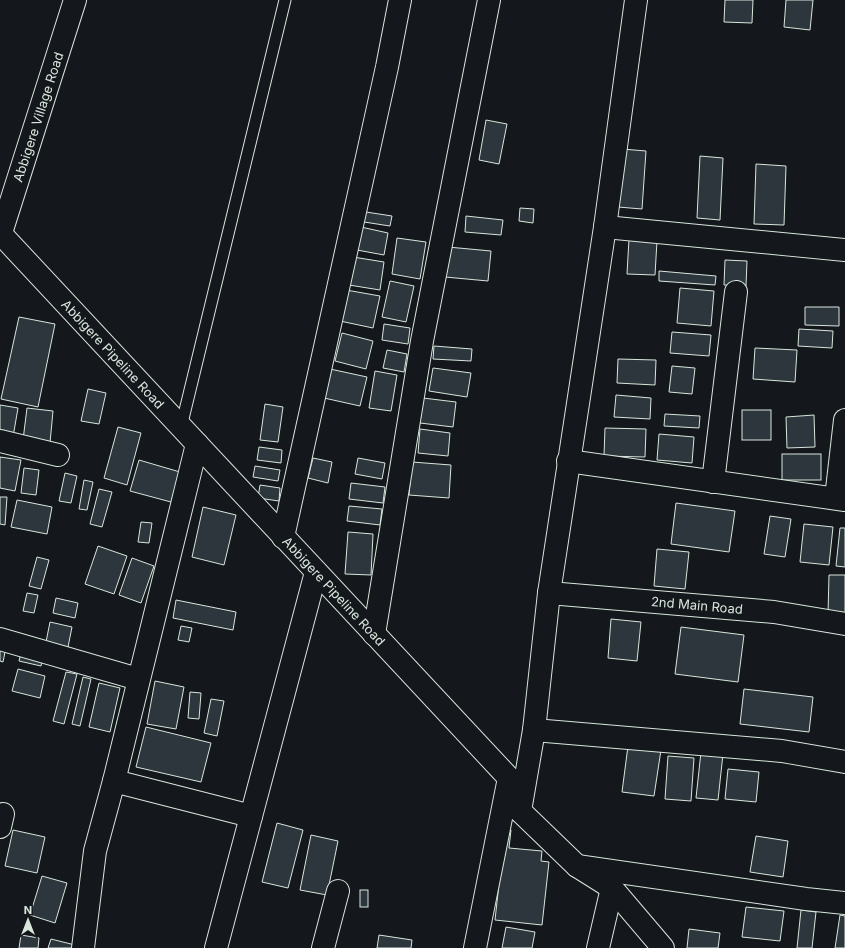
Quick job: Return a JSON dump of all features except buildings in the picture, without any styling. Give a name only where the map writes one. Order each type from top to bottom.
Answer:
[{"type":"street","name":"Abbigere Village Road","points":[[0,234],[75,0]]},
{"type":"street","points":[[283,536],[387,67],[400,0]]},
{"type":"street","points":[[374,634],[422,341],[489,0]]},
{"type":"street","points":[[520,811],[534,730],[549,593],[605,227],[636,0]]},
{"type":"street","points":[[605,227],[845,250]]},
{"type":"street","name":"Abbigere Pipeline Road","points":[[0,234],[509,778],[520,811],[577,866],[612,888],[663,948]]},
{"type":"street","points":[[713,482],[736,292]]},
{"type":"street","points":[[568,461],[841,499],[845,420]]},
{"type":"street","points":[[0,441],[58,455]]},
{"type":"street","points":[[83,948],[95,851],[114,781],[197,444]]},
{"type":"street","points":[[216,948],[316,572]]},
{"type":"street","name":"2nd Main Road","points":[[549,593],[774,612],[845,624]]},
{"type":"street","points":[[0,639],[138,679]]},
{"type":"street","points":[[534,730],[782,751],[845,762]]},
{"type":"street","points":[[475,948],[509,778]]},
{"type":"street","points":[[114,781],[251,816]]},
{"type":"street","points":[[577,866],[806,899],[845,902]]},
{"type":"street","points":[[598,948],[612,888]]},
{"type":"street","points":[[323,948],[338,890]]},
{"type":"lane","points":[[181,427],[286,0]]}]
